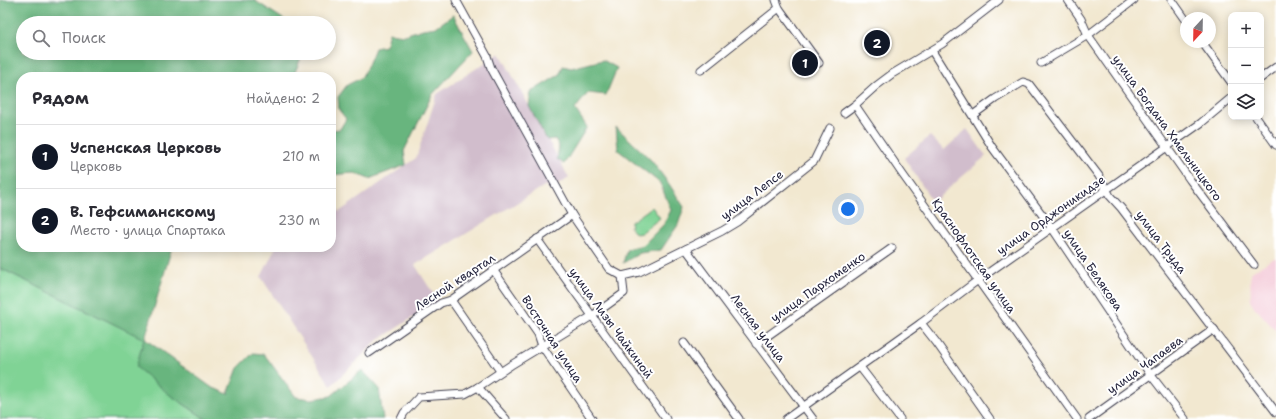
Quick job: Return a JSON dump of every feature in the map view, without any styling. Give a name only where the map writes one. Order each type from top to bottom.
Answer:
[{"type":"street","points":[[401,419],[404,413],[420,397],[464,394],[478,387],[500,371],[592,316],[624,293],[622,276],[609,269],[572,215],[491,68],[487,56],[456,0]]},
{"type":"street","points":[[776,0],[779,8],[819,63]]},
{"type":"street","points":[[844,113],[892,74],[932,51],[999,0]]},
{"type":"street","name":"улица Богдана Хмельницкого","points":[[1068,0],[1081,19],[1088,34],[1167,147],[1254,265]]},
{"type":"street","points":[[1041,63],[1088,34],[1134,0]]},
{"type":"street","points":[[1172,0],[1180,12]]},
{"type":"street","points":[[701,70],[779,8]]},
{"type":"street","points":[[1206,48],[1228,78]]},
{"type":"street","name":"улица Белякова","points":[[932,51],[992,147],[1052,228],[1150,374],[1185,419]]},
{"type":"street","points":[[1264,76],[1276,67]]},
{"type":"street","name":"улица Труда","points":[[973,115],[995,99],[1023,82],[1029,84],[1099,176],[1106,189],[1276,412]]},
{"type":"street","name":"улица Орджоникидзе","points":[[786,419],[921,323],[978,280],[1201,123],[1228,100]]},
{"type":"street","name":"Краснофлотская улица","points":[[855,105],[1077,419]]},
{"type":"street","points":[[1258,120],[1276,145]]},
{"type":"street","name":"улица Лепсе","points":[[622,276],[639,272],[737,222],[814,161],[830,128]]},
{"type":"street","name":"Лесной квартал","points":[[369,353],[441,303],[451,300],[494,271],[572,215]]},
{"type":"street","name":"улица Лизы Чайкиной","points":[[537,239],[666,419]]},
{"type":"street","name":"улица Пархоменко","points":[[756,344],[892,248]]},
{"type":"street","name":"Лесная улица","points":[[686,249],[813,419]]},
{"type":"street","name":"Восточная улица","points":[[494,271],[538,334],[542,346],[592,419]]},
{"type":"street","points":[[451,300],[500,371]]},
{"type":"street","points":[[921,323],[990,419]]},
{"type":"street","name":"улица Чапаева","points":[[1089,419],[1214,329]]},
{"type":"street","points":[[684,342],[739,419]]},
{"type":"street","points":[[860,367],[900,419]]},
{"type":"street","points":[[478,387],[506,419]]},
{"type":"shaded area","points":[[500,53],[569,178],[550,190],[546,185],[415,265],[438,301],[377,341],[331,386],[261,277],[274,252],[336,252],[336,209],[339,212],[416,158],[437,94]]},
{"type":"shaded area","points":[[967,129],[986,156],[933,202],[904,158],[930,136],[944,150]]},
{"type":"shaded area","points":[[1276,257],[1276,331],[1251,303],[1250,273]]},
{"type":"green space","points":[[0,0],[254,0],[278,16],[16,16],[16,60],[300,60],[295,72],[16,72],[16,252],[171,252],[145,339],[211,387],[228,394],[238,368],[253,353],[264,354],[296,397],[312,399],[331,396],[362,370],[379,388],[383,419],[206,419],[170,395],[136,367],[144,339],[0,268]]},
{"type":"green space","points":[[453,15],[473,51],[432,95],[404,151],[406,165],[369,179],[354,173],[336,175],[336,129],[340,129],[346,119],[339,110],[338,97],[347,85],[361,78],[375,48],[385,46],[389,33],[404,35],[423,29],[436,27]]},
{"type":"green space","points":[[603,60],[617,68],[606,95],[588,93],[575,109],[587,127],[564,164],[557,159],[559,146],[555,139],[547,140],[529,106],[531,92],[559,75],[563,66],[571,68]]},
{"type":"green space","points":[[616,127],[651,160],[684,207],[678,225],[661,250],[640,253],[623,263],[627,249],[643,245],[664,224],[671,210],[660,183],[618,150]]},
{"type":"green space","points":[[652,207],[660,218],[641,233],[636,234],[630,227],[631,222]]},
{"type":"green space","points":[[0,268],[145,339],[170,395],[206,419],[0,419]]},
{"type":"place","name":"В. Гефсиманскому","points":[[877,43]]},
{"type":"place","name":"Успенская Церковь","points":[[805,63]]}]
